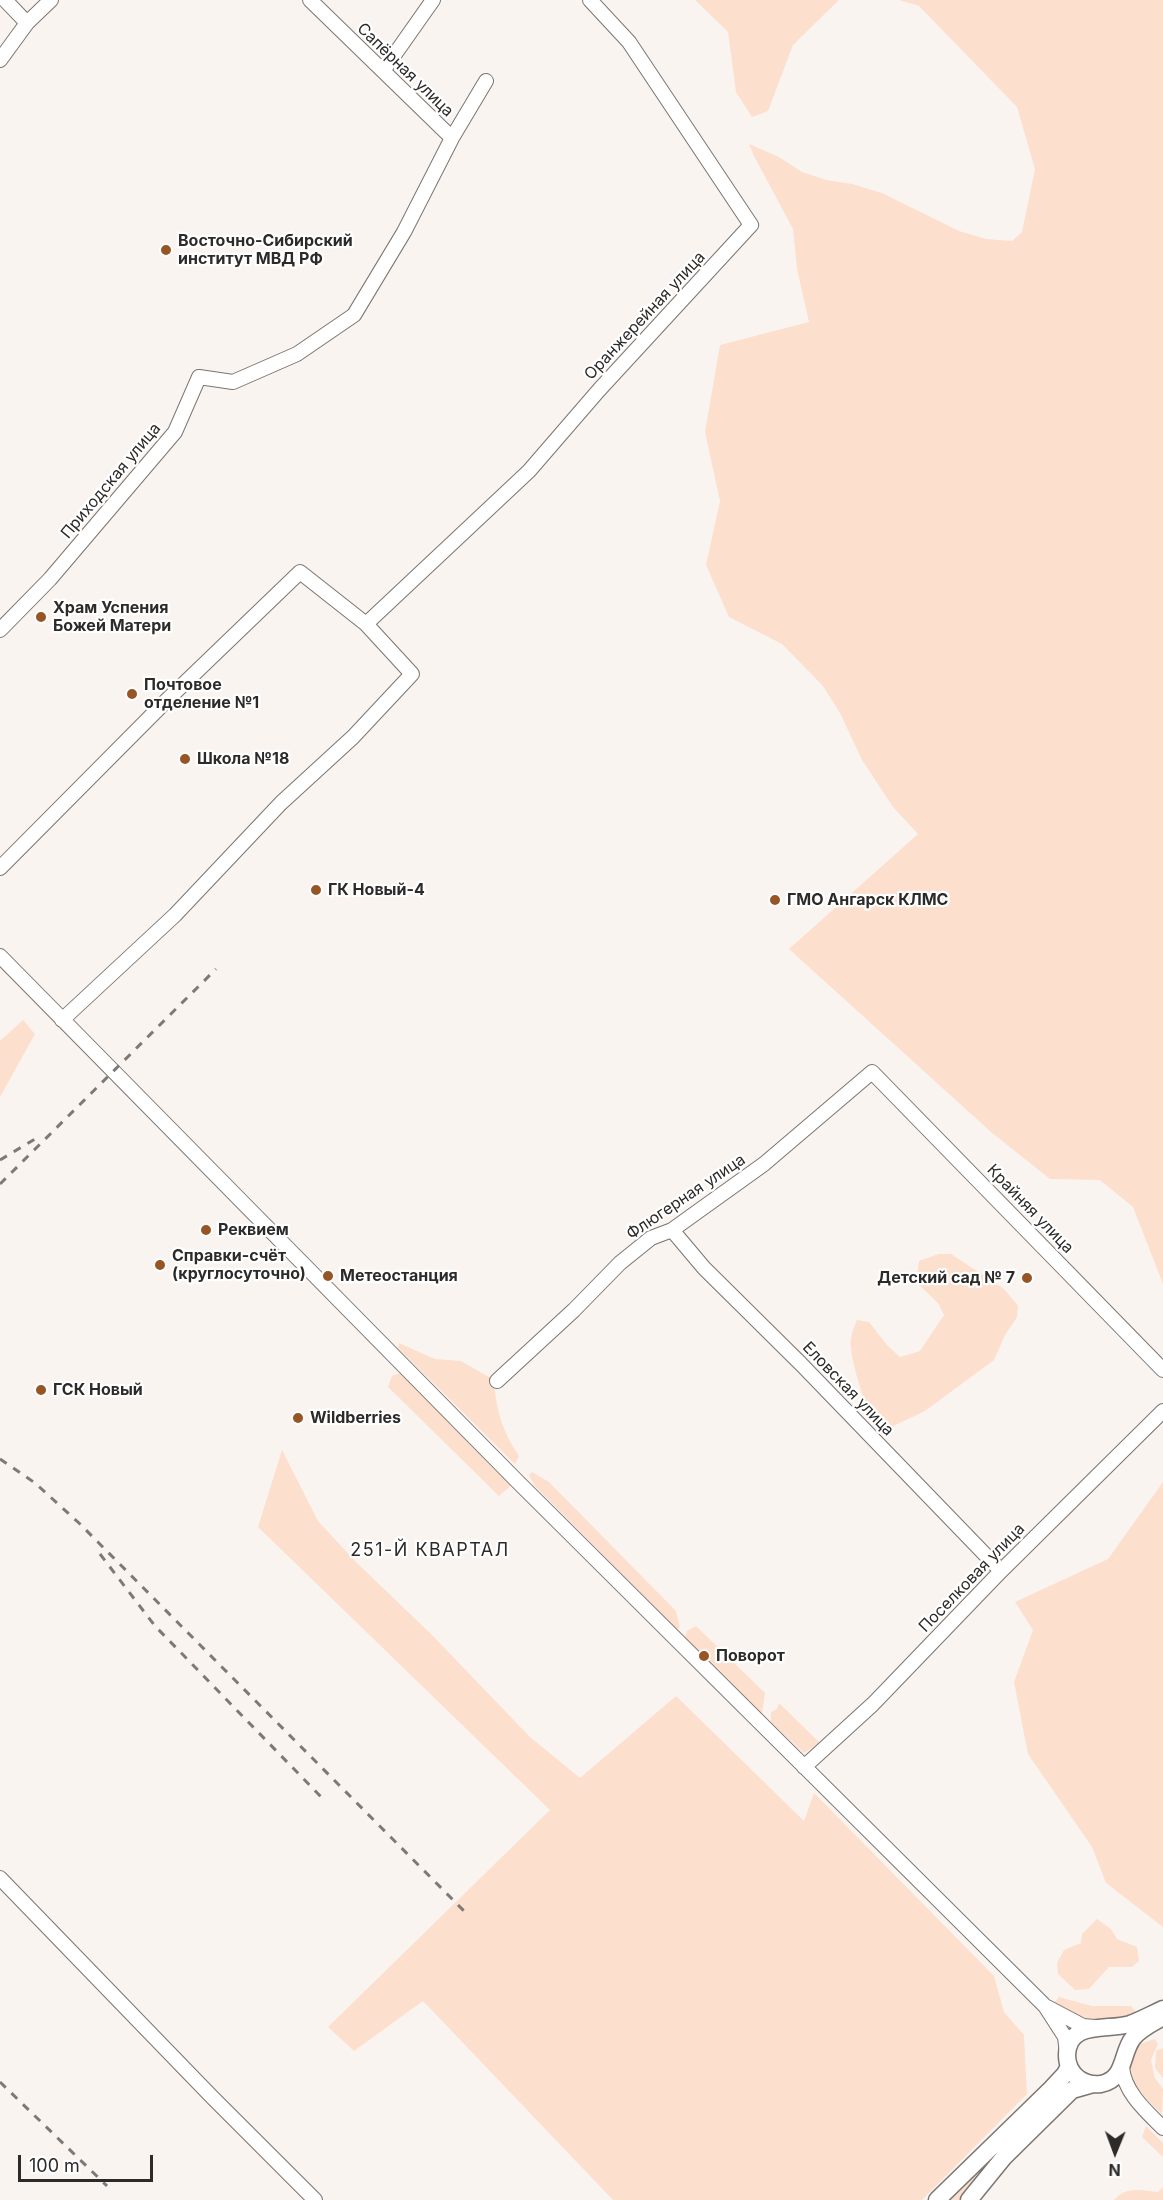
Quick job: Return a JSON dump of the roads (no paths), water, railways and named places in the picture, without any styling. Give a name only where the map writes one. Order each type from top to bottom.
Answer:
[{"type":"main road","points":[[937,2200],[1065,2074],[1069,2046],[1077,2034],[1096,2027],[1128,2024],[1163,2009]]},
{"type":"main road","points":[[969,2200],[1004,2157],[1072,2090],[1111,2080],[1122,2067],[1132,2039],[1148,2025],[1163,2017]]},
{"type":"main road","points":[[1096,2027],[1109,2031],[1120,2042],[1124,2054],[1122,2067]]},
{"type":"main road","points":[[1068,2061],[1081,2080],[1095,2084]]},
{"type":"street","points":[[5,0],[27,23]]},
{"type":"street","points":[[0,60],[27,23],[51,0]]},
{"type":"street","name":"Сапёрная улица","points":[[310,0],[452,138]]},
{"type":"street","points":[[383,71],[433,0]]},
{"type":"street","name":"Оранжерейная улица","points":[[366,624],[528,471],[751,225],[629,42],[590,0]]},
{"type":"street","name":"Приходская улица","points":[[0,630],[50,579],[175,432],[199,377],[233,382],[297,354],[354,315],[404,232],[452,138],[486,81]]},
{"type":"street","points":[[0,868],[168,699],[300,572],[366,624],[412,674],[353,737],[274,811],[175,915],[62,1020]]},
{"type":"street","points":[[0,956],[804,1767],[1045,2006],[1065,2037],[1068,2061]]},
{"type":"street","name":"Флюгерная улица","points":[[497,1381],[574,1310],[620,1263],[651,1238],[672,1230],[764,1164],[872,1072]]},
{"type":"street","name":"Крайняя улица","points":[[872,1072],[1163,1370]]},
{"type":"street","name":"Еловская улица","points":[[672,1230],[704,1268],[801,1364],[1001,1571]]},
{"type":"street","name":"Поселковая улица","points":[[804,1767],[873,1704],[1001,1571],[1163,1411]]},
{"type":"street","points":[[0,1878],[315,2200]]},
{"type":"street","points":[[1045,2006],[1083,2026],[1096,2027]]},
{"type":"street","points":[[1122,2067],[1124,2081],[1141,2105],[1163,2128]]},
{"type":"street","points":[[1095,2084],[1116,2089],[1141,2105]]},
{"type":"railway","points":[[0,1184],[216,969]]},
{"type":"railway","points":[[0,1160],[40,1136]]},
{"type":"railway","points":[[0,1459],[35,1483],[79,1523],[466,1913]]},
{"type":"railway","points":[[100,1554],[155,1626],[326,1802]]},
{"type":"railway","points":[[0,2082],[107,2186]]},
{"type":"place","name":"Восточно-Сибирский институт МВД РФ","points":[[166,250]]},
{"type":"place","name":"Храм Успения Божей Матери","points":[[41,617]]},
{"type":"place","name":"Почтовое отделение №1","points":[[132,694]]},
{"type":"place","name":"Школа №18","points":[[185,759]]},
{"type":"place","name":"ГК Новый-4","points":[[316,890]]},
{"type":"place","name":"ГМО Ангарск КЛМС","points":[[775,900]]},
{"type":"place","name":"Реквием","points":[[206,1230]]},
{"type":"place","name":"Справки-счёт (круглосуточно)","points":[[160,1265]]},
{"type":"place","name":"Метеостанция","points":[[328,1276]]},
{"type":"place","name":"Детский сад № 7","points":[[1027,1278]]},
{"type":"place","name":"ГСК Новый","points":[[41,1390]]},
{"type":"place","name":"Wildberries","points":[[298,1418]]},
{"type":"place","name":"Поворот","points":[[704,1656]]},
{"type":"district","name":"251-Й КВАРТАЛ","points":[[430,1551]]}]
